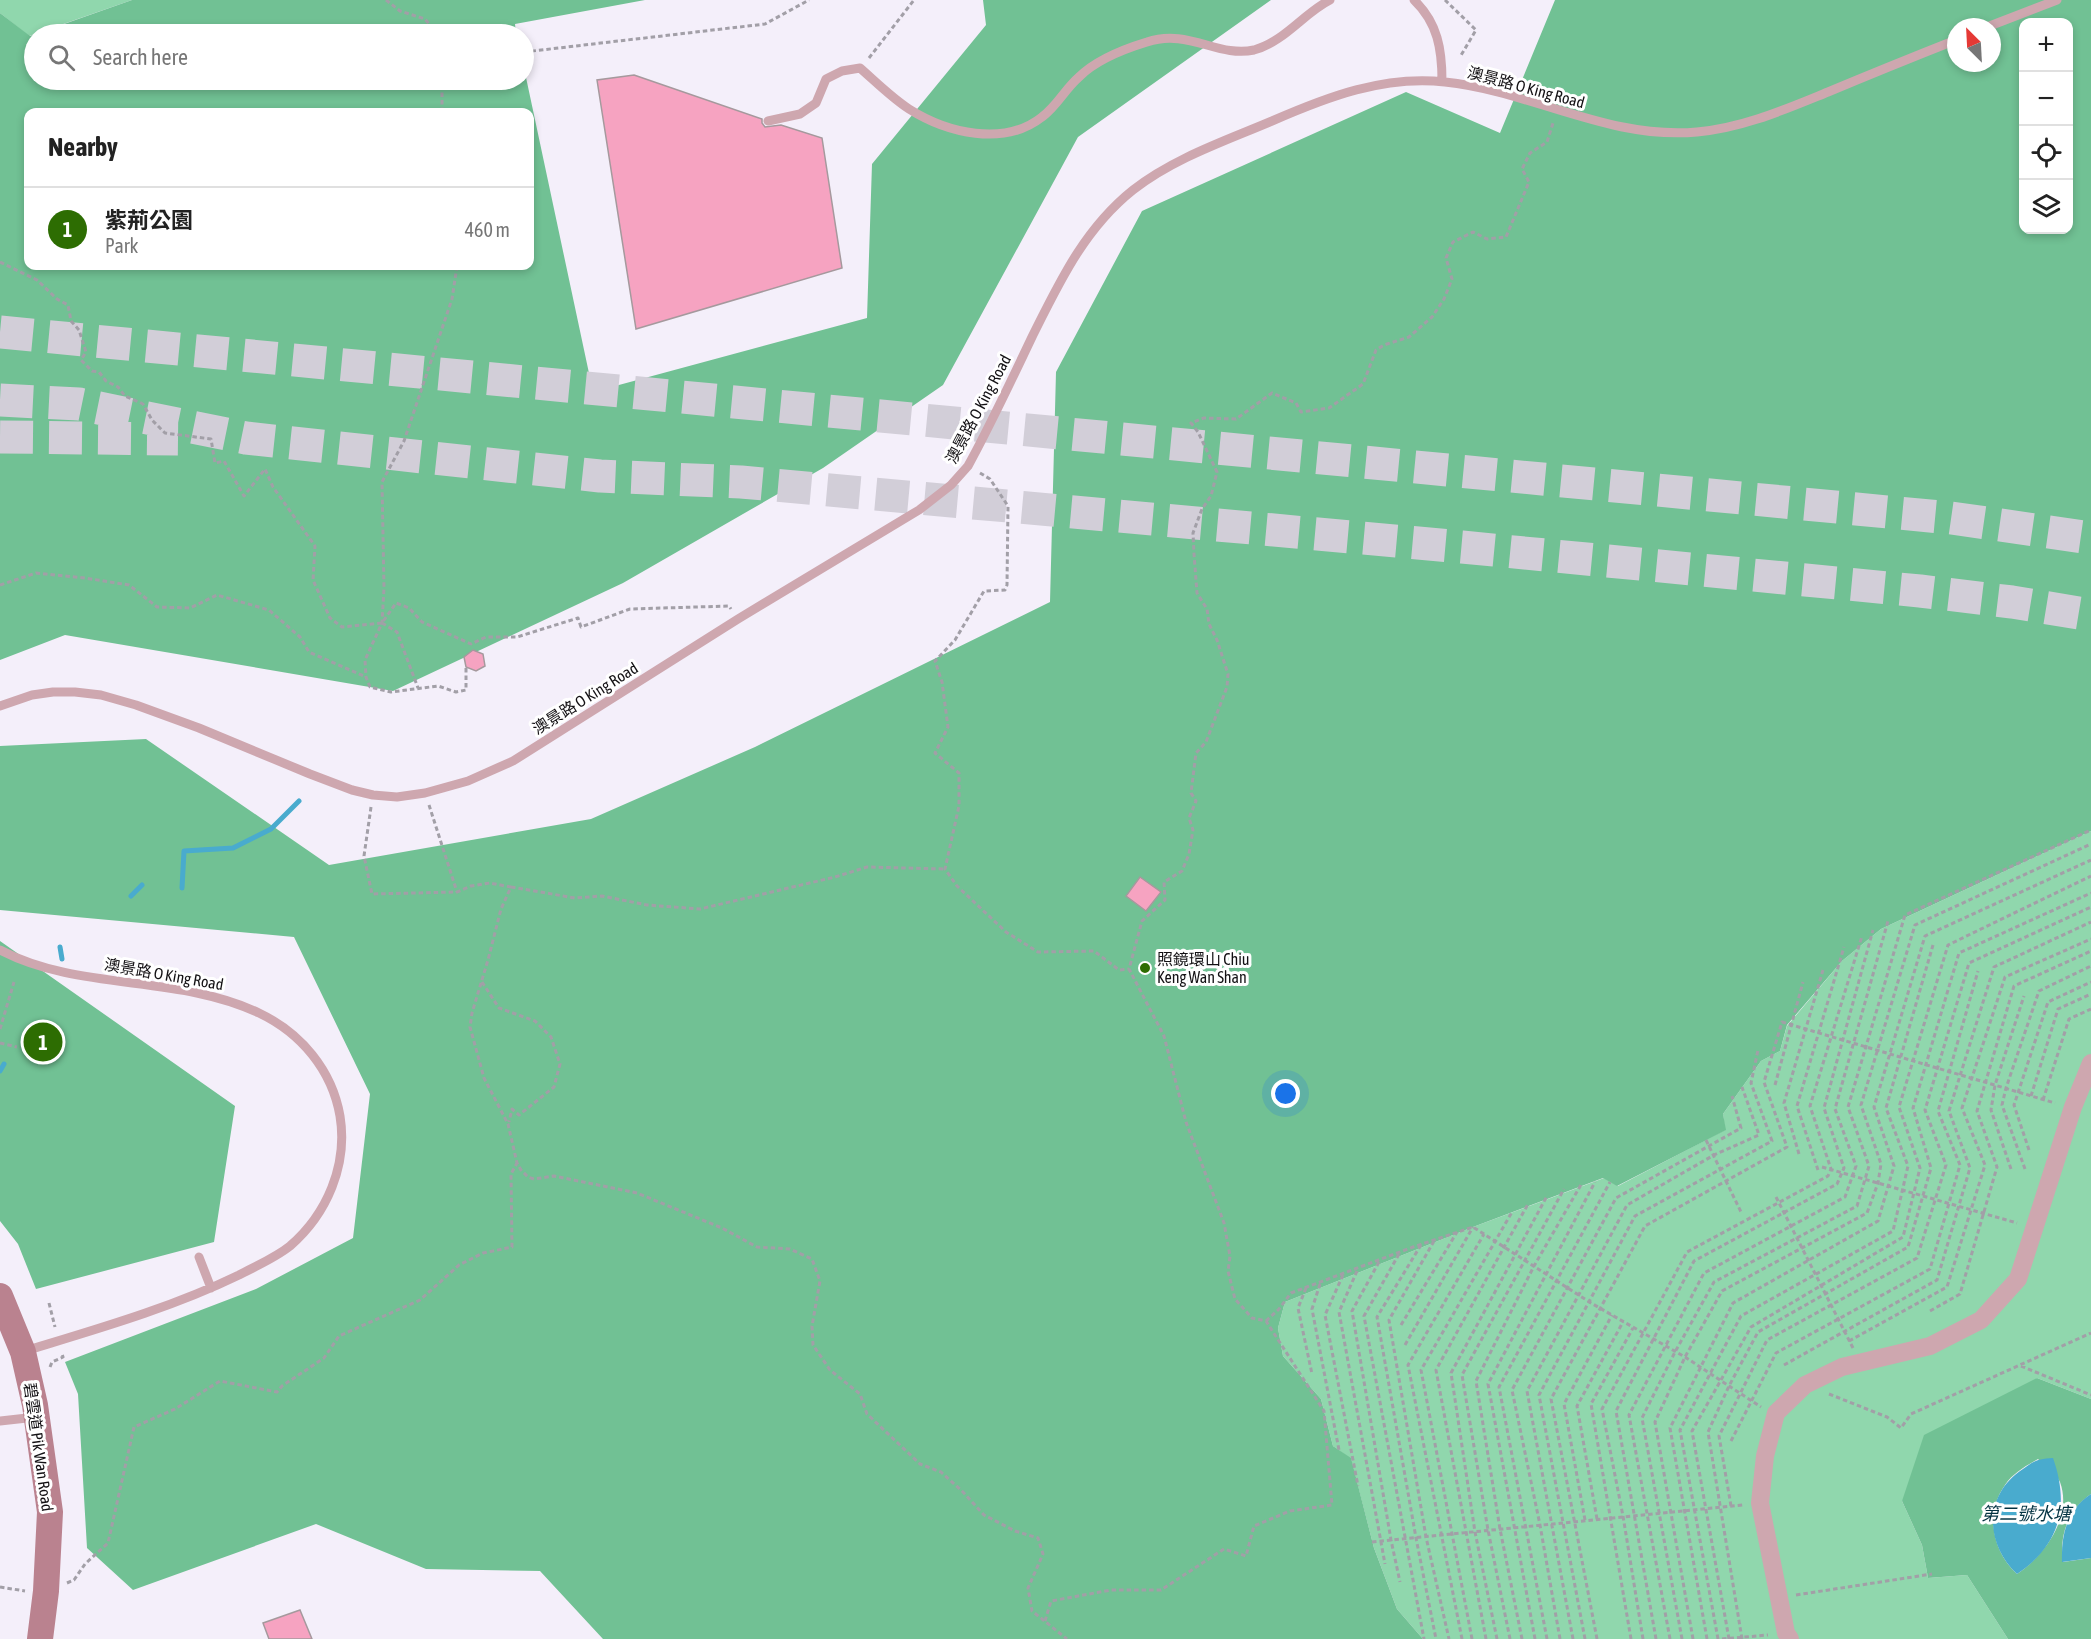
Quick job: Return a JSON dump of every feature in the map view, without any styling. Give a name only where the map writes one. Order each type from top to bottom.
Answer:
[{"type":"main road","name":"碧雲道 Pik Wan Road","points":[[0,1296],[23,1352],[37,1416],[50,1512],[46,1591],[40,1639]]},
{"type":"street","points":[[1788,1636],[1760,1503],[1765,1456],[1776,1413],[1805,1384],[1842,1367],[1930,1346],[1981,1320],[2018,1279],[2073,1107],[2091,1063]]},
{"type":"lane","points":[[768,121],[800,114],[816,103],[826,79],[842,71],[860,68],[899,102],[920,115],[968,132],[983,135],[1003,134],[1018,130],[1040,119],[1079,76],[1092,66],[1146,42],[1175,37],[1233,51],[1254,50],[1275,40],[1330,0]]},
{"type":"lane","points":[[1414,0],[1436,33],[1442,56],[1442,81]]},
{"type":"lane","points":[[2001,22],[2057,0]]},
{"type":"lane","name":"澳景路 O King Road","points":[[0,706],[32,695],[53,692],[101,695],[189,724],[310,774],[373,795],[397,797],[425,793],[468,782],[513,761],[738,619],[920,510],[951,485],[968,466],[1070,263],[1103,219],[1133,190],[1190,156],[1322,100],[1377,84],[1410,81],[1442,81],[1492,90],[1600,122],[1641,131],[1678,133],[1714,130],[1767,116],[1947,44]]},
{"type":"lane","name":"澳景路 O King Road","points":[[0,950],[18,959],[53,969],[211,996],[261,1014],[291,1033],[304,1045],[323,1070],[335,1097],[341,1123],[342,1150],[332,1187],[317,1217],[288,1247],[268,1261],[211,1288],[23,1352]]},
{"type":"lane","points":[[199,1257],[211,1288]]},
{"type":"lane","points":[[0,1421],[37,1416]]},
{"type":"path","points":[[386,0],[400,11],[425,19],[429,24]]},
{"type":"path","points":[[534,51],[765,24],[809,0]]},
{"type":"path","points":[[860,68],[914,0]]},
{"type":"path","points":[[1445,0],[1476,30],[1460,57]]},
{"type":"path","points":[[442,90],[442,108]]},
{"type":"path","points":[[1045,1621],[1051,1601],[1111,1590],[1161,1590],[1224,1549],[1246,1556],[1254,1526],[1290,1512],[1332,1505],[1324,1411],[1266,1321],[1252,1317],[1235,1299],[1228,1271],[1230,1256],[1224,1223],[1186,1122],[1164,1036],[1129,969],[1142,921],[1165,900],[1164,882],[1182,871],[1189,854],[1192,830],[1189,818],[1196,801],[1191,793],[1196,753],[1206,742],[1227,687],[1228,674],[1209,624],[1207,609],[1197,593],[1193,533],[1202,509],[1211,496],[1217,472],[1198,432],[1191,423],[1204,418],[1236,419],[1272,393],[1296,403],[1301,412],[1329,408],[1363,384],[1376,350],[1409,337],[1432,317],[1444,299],[1452,279],[1446,258],[1453,242],[1473,232],[1487,239],[1506,237],[1529,182],[1522,169],[1530,153],[1547,142],[1553,125],[1554,109]]},
{"type":"path","points":[[0,262],[38,280],[57,299],[68,304],[71,321],[79,330],[86,352],[81,360],[92,371],[99,372],[106,381],[118,387],[125,396],[142,404],[152,420],[165,433],[211,439],[215,463],[224,460],[244,496],[265,469],[273,488],[315,546],[313,580],[330,618],[342,627],[382,622],[397,632],[418,688]]},
{"type":"path","points":[[382,622],[384,588],[382,482],[404,441],[452,299],[456,270]]},
{"type":"path","points":[[968,466],[990,479],[1008,506],[1007,585],[1005,590],[984,591],[955,640],[935,662],[942,682],[948,727],[935,753],[959,773],[959,806],[945,869],[957,886],[1006,932],[1038,952],[1094,951],[1119,970],[1129,969]]},
{"type":"path","points":[[0,585],[36,573],[86,578],[129,585],[157,607],[190,608],[217,595],[269,610],[300,637],[309,652],[366,677]]},
{"type":"path","points":[[466,667],[466,690],[456,692],[438,686],[391,692],[370,687],[366,677],[365,660],[382,622],[396,603],[409,608],[422,622],[471,644],[486,637],[517,638],[578,618],[581,627],[630,609],[729,606],[738,619]]},
{"type":"path","points":[[425,793],[457,892]]},
{"type":"path","points":[[373,795],[364,856],[372,894],[457,892],[471,886],[490,883],[575,898],[602,896],[647,905],[700,909],[835,877],[867,867],[945,869]]},
{"type":"path","points":[[1682,1639],[1642,1418],[1675,1352],[1714,1282],[1857,1206],[1869,1166],[1848,1107],[1905,915],[2091,830]]},
{"type":"path","points":[[1693,1639],[1655,1422],[1685,1357],[1722,1291],[1867,1213],[1878,1183],[1881,1164],[1861,1105],[1915,925],[2091,844]]},
{"type":"path","points":[[1707,1639],[1670,1428],[1700,1367],[1733,1303],[1878,1221],[1894,1166],[1874,1107],[1925,936],[2091,860]]},
{"type":"path","points":[[1729,1639],[1692,1431],[1751,1327],[1903,1237],[1920,1168],[1899,1107],[1948,945],[2091,876]]},
{"type":"path","points":[[511,887],[501,909],[471,1013],[470,1028],[484,1078],[508,1124],[517,1163],[528,1177],[534,1179],[554,1176],[637,1193],[722,1228],[757,1247],[790,1249],[812,1259],[820,1281],[812,1326],[813,1345],[830,1370],[860,1394],[867,1414],[920,1464],[941,1472],[984,1515],[1015,1531],[1038,1538],[1043,1554],[1028,1588],[1032,1611],[1067,1639]]},
{"type":"path","points":[[1742,1638],[1708,1432],[1729,1386],[1758,1332],[1908,1247],[1931,1168],[1913,1108],[1959,953],[2091,893]]},
{"type":"path","points":[[1731,1506],[1719,1436],[1767,1340],[1917,1258],[1946,1165],[1925,1110],[1970,963],[2091,907]]},
{"type":"path","points":[[1670,1639],[1629,1415],[1704,1273],[1845,1197],[1856,1166],[1835,1109],[1888,921]]},
{"type":"path","points":[[1784,1365],[1937,1280],[1970,1168],[1949,1111],[1994,967],[2091,922]]},
{"type":"path","points":[[1656,1639],[1616,1411],[1694,1261],[1837,1184],[1843,1173],[1844,1168],[1824,1108],[1873,930]]},
{"type":"path","points":[[1643,1639],[1623,1516],[1602,1409],[1687,1252],[1828,1176],[1831,1169],[1810,1106],[1862,936]]},
{"type":"path","points":[[1849,1341],[1947,1287],[1985,1165],[1962,1108],[2005,977],[2091,939]]},
{"type":"path","points":[[1788,1636],[1720,1639],[1680,1430],[1741,1316],[1893,1231],[1908,1166],[1887,1108],[1933,945]]},
{"type":"path","points":[[1818,1170],[1797,1106],[1844,947]]},
{"type":"path","points":[[1930,1311],[1960,1294],[1997,1167],[1977,1111],[2014,986],[2091,951]]},
{"type":"path","points":[[2025,1169],[2002,1105],[2006,1088],[2039,991],[2091,966]]},
{"type":"path","points":[[1799,1154],[1784,1103],[1823,970]]},
{"type":"path","points":[[1731,1442],[1776,1353],[1930,1269],[1960,1165],[1938,1111],[1978,971]]},
{"type":"path","points":[[481,981],[499,1008],[535,1021],[551,1037],[560,1064],[554,1087],[519,1115],[513,1109],[508,1124]]},
{"type":"path","points":[[0,1029],[14,982]]},
{"type":"path","points":[[1774,1085],[1803,982]]},
{"type":"path","points":[[2029,1150],[2014,1106],[2048,1002],[2091,982]]},
{"type":"path","points":[[2031,1096],[2058,1009],[2091,994]]},
{"type":"path","points":[[2011,1169],[1991,1110],[1995,1085],[2024,996]]},
{"type":"path","points":[[2043,1100],[2069,1019],[2091,1009]]},
{"type":"path","points":[[1597,1639],[1551,1399],[1645,1226],[1787,1147],[1764,1082],[1782,1022],[2057,1104]]},
{"type":"path","points":[[0,1043],[17,1047]]},
{"type":"path","points":[[1585,1639],[1539,1395],[1635,1216],[1772,1141],[1751,1083],[1758,1050]]},
{"type":"path","points":[[1573,1639],[1527,1391],[1627,1205],[1714,1155],[1759,1135],[1742,1087]]},
{"type":"path","points":[[1560,1639],[1540,1525],[1512,1390],[1616,1198],[1741,1128],[1732,1096]]},
{"type":"path","points":[[1706,1140],[1741,1212]]},
{"type":"path","points":[[74,1580],[85,1564],[108,1543],[134,1427],[175,1409],[220,1381],[277,1392],[282,1386],[324,1358],[339,1336],[420,1300],[459,1265],[483,1252],[512,1247],[511,1174],[517,1163]]},
{"type":"path","points":[[1822,1167],[2020,1224]]},
{"type":"path","points":[[1522,1639],[1500,1529],[1476,1381],[1534,1266],[1582,1182]]},
{"type":"path","points":[[1535,1639],[1488,1384],[1595,1182]]},
{"type":"path","points":[[1547,1639],[1498,1387],[1610,1182]]},
{"type":"path","points":[[1510,1639],[1488,1530],[1462,1375],[1564,1189]]},
{"type":"path","points":[[1497,1639],[1475,1532],[1451,1374],[1547,1196]]},
{"type":"path","points":[[1776,1197],[1853,1349]]},
{"type":"path","points":[[1486,1639],[1436,1370],[1528,1204]]},
{"type":"path","points":[[1472,1639],[1454,1534],[1421,1370],[1512,1212]]},
{"type":"path","points":[[1266,1321],[1291,1293],[1473,1227],[1579,1296],[1685,1357],[1750,1401],[1776,1413]]},
{"type":"path","points":[[1405,1345],[1473,1227]]},
{"type":"path","points":[[1401,1325],[1457,1232]]},
{"type":"path","points":[[1462,1639],[1408,1365],[1484,1234]]},
{"type":"path","points":[[1435,1239],[1389,1320],[1426,1537],[1449,1639]]},
{"type":"path","points":[[1422,1244],[1377,1317],[1416,1538],[1437,1639]]},
{"type":"path","points":[[1400,1252],[1364,1316],[1424,1639]]},
{"type":"path","points":[[1379,1260],[1352,1311],[1400,1582]]},
{"type":"path","points":[[1358,1269],[1339,1312],[1385,1564]]},
{"type":"path","points":[[1343,1275],[1325,1315],[1358,1486]]},
{"type":"path","points":[[1320,1284],[1312,1309],[1339,1450]]},
{"type":"path","points":[[1306,1288],[1298,1308],[1312,1374]]},
{"type":"path","points":[[1585,1520],[1564,1404],[1612,1316]]},
{"type":"path","points":[[1597,1519],[1577,1406],[1623,1322]]},
{"type":"path","points":[[1631,1639],[1591,1404],[1633,1328]]},
{"type":"path","points":[[1805,1384],[1887,1417],[1901,1428],[1911,1414],[2091,1333]]},
{"type":"path","points":[[2020,1365],[2091,1395]]},
{"type":"path","points":[[1372,1542],[1760,1503]]},
{"type":"path","points":[[1779,1598],[1932,1574]]},
{"type":"path","points":[[0,1587],[34,1593]]},
{"type":"green space","points":[[0,0],[132,0],[63,24],[24,24],[24,32],[0,13]]},
{"type":"green space","points":[[132,0],[645,0],[515,24],[64,24]]},
{"type":"green space","points":[[983,0],[1271,0],[1078,137],[943,385],[823,468],[623,583],[393,691],[65,635],[0,660],[0,13],[24,31],[24,90],[529,90],[533,108],[24,108],[24,270],[534,270],[534,115],[593,392],[867,318],[872,164],[986,25]]},
{"type":"green space","points":[[1555,0],[2091,0],[2091,831],[1881,929],[1842,961],[1787,1025],[1780,1051],[1761,1061],[1723,1114],[1726,1130],[1617,1186],[1603,1178],[1285,1302],[1278,1328],[1283,1356],[1321,1399],[1333,1446],[1351,1458],[1374,1548],[1397,1609],[1423,1639],[603,1639],[540,1571],[426,1569],[316,1524],[133,1590],[87,1548],[78,1394],[65,1362],[256,1289],[353,1238],[370,1094],[294,937],[0,910],[0,746],[146,739],[329,865],[591,819],[755,747],[1050,602],[1056,372],[1142,211],[1406,92],[1500,133]]},
{"type":"green space","points":[[2091,831],[2091,1399],[2037,1378],[1902,1501],[1922,1545],[1928,1578],[1967,1575],[2008,1639],[1423,1639],[1397,1609],[1374,1548],[1351,1459],[1333,1446],[1321,1399],[1283,1356],[1278,1328],[1285,1302],[1604,1178],[1618,1186],[1725,1130],[1723,1114],[1761,1061],[1780,1051],[1787,1026],[1842,961],[1881,929]]},
{"type":"green space","points":[[0,941],[235,1106],[214,1242],[36,1289],[18,1244],[0,1221]]},
{"type":"green space","points":[[2037,1378],[2091,1399],[2091,1494],[2071,1515],[2064,1533],[2062,1552],[2063,1562],[2091,1558],[2091,1639],[2008,1639],[1967,1575],[1928,1578],[1922,1545],[1902,1501],[1924,1435]],"holes":[[[2038,1459],[2060,1482],[2063,1509],[2046,1546],[2017,1574],[2008,1565],[1997,1543],[1993,1519],[1995,1507],[2005,1485],[2012,1477]]]},
{"type":"water","name":"第二號水塘","points":[[2053,1458],[2061,1492],[2058,1523],[2043,1550],[2032,1563],[2017,1574],[2006,1562],[1994,1534],[1995,1505],[2010,1479],[2034,1462]]},
{"type":"water","name":"第二號水塘","points":[[2091,1494],[2091,1558],[2062,1562],[2064,1532],[2067,1524],[2076,1507]]},
{"type":"building","points":[[634,75],[762,119],[765,127],[781,125],[822,138],[842,268],[636,329],[597,80]]},
{"type":"building","points":[[473,650],[483,654],[485,666],[476,671],[466,667],[464,657]]},
{"type":"building","points":[[1140,877],[1161,892],[1146,911],[1126,896]]},
{"type":"building","points":[[300,1610],[312,1639],[269,1639],[263,1623]]},
{"type":"waterway","points":[[182,888],[184,851],[233,848],[271,829],[299,801]]},
{"type":"waterway","points":[[131,896],[142,885]]},
{"type":"waterway","points":[[60,947],[62,959]]},
{"type":"waterway","points":[[0,1071],[4,1064]]},
{"type":"tunnel","points":[[0,332],[1951,518],[2091,538]]},
{"type":"tunnel","points":[[0,400],[79,404],[246,438],[600,476],[741,482],[1462,547],[1920,591],[2012,602],[2091,615]]},
{"type":"tunnel","points":[[0,437],[178,439]]},
{"type":"place","name":"照鏡環山 Chiu Keng Wan Shan","points":[[1145,968]]},
{"type":"place","name":"紫荊公園","points":[[43,1042]]}]
